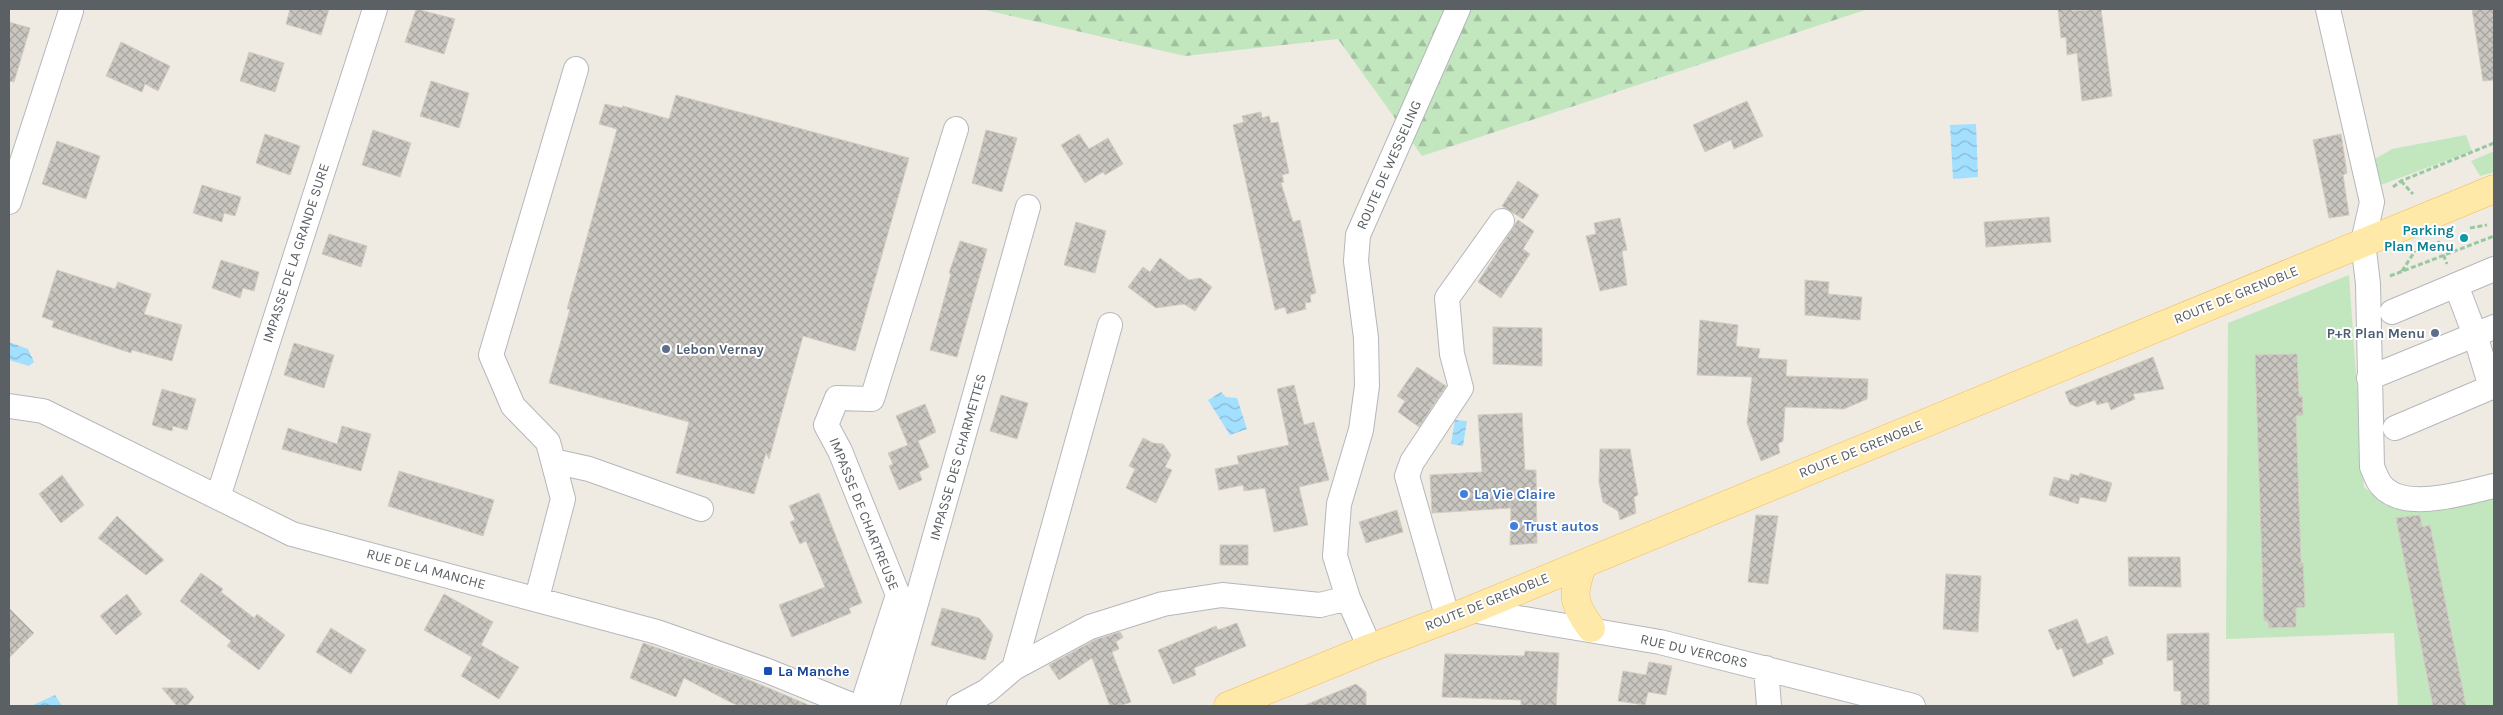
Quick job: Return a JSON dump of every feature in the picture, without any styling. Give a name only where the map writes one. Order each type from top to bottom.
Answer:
[{"type":"main road","name":"ROUTE DE GRENOBLE","points":[[1228,706],[1539,582],[2494,189]]},
{"type":"main road","points":[[1583,564],[1575,585],[1575,600],[1585,627]]},
{"type":"main road","points":[[1539,582],[1585,627]]},
{"type":"street","name":"IMPASSE DE LA GRANDE SURE","points":[[218,497],[375,9]]},
{"type":"street","name":"ROUTE DE WESSELING","points":[[1370,648],[1348,598],[1335,556],[1339,504],[1361,430],[1367,386],[1366,338],[1356,261],[1358,235],[1458,9]]},
{"type":"street","points":[[2328,9],[2372,202],[2363,242],[2368,284],[2372,467],[2381,485],[2394,495],[2419,500],[2453,496],[2494,486]]},
{"type":"street","points":[[9,202],[71,11]]},
{"type":"street","points":[[537,598],[563,499],[548,442],[513,406],[491,355],[576,69]]},
{"type":"street","name":"IMPASSE DE CHARTREUSE","points":[[862,706],[898,594],[840,451],[826,425],[837,398],[872,398],[956,129]]},
{"type":"street","name":"IMPASSE DES CHARMETTES","points":[[887,706],[1028,207]]},
{"type":"street","points":[[1460,614],[1407,476],[1412,462],[1461,388],[1452,354],[1447,298],[1502,221]]},
{"type":"street","points":[[2392,312],[2494,269]]},
{"type":"street","points":[[2395,428],[2493,386],[2485,331],[2456,285]]},
{"type":"street","points":[[1014,668],[1110,325]]},
{"type":"street","points":[[2369,378],[2485,331]]},
{"type":"street","name":"RUE DE LA MANCHE","points":[[9,406],[43,411],[292,534],[537,598],[657,632],[768,671],[854,706]]},
{"type":"street","points":[[553,461],[589,469],[701,509]]},
{"type":"street","points":[[959,706],[987,691],[1014,668],[1090,627],[1163,604],[1222,595],[1320,604],[1348,598]]},
{"type":"street","name":"RUE DU VERCORS","points":[[1460,614],[1585,627],[1660,642],[1913,706]]},
{"type":"street","points":[[1766,668],[1769,706]]},
{"type":"path","points":[[2372,202],[2401,181],[2494,144]]},
{"type":"path","points":[[2401,181],[2413,194]]},
{"type":"path","points":[[2470,228],[2487,225]]},
{"type":"path","points":[[2368,284],[2494,236]]},
{"type":"path","points":[[2402,272],[2415,250]]},
{"type":"green space","points":[[981,9],[1868,9],[1422,156],[1338,39],[1185,56]]},
{"type":"green space","points":[[2466,135],[2472,151],[2370,189],[2365,165],[2392,149]]},
{"type":"green space","points":[[2492,152],[2494,153],[2494,172],[2480,176],[2471,161]]},
{"type":"green space","points":[[2349,275],[2364,487],[2385,505],[2404,510],[2494,498],[2494,706],[2398,706],[2394,633],[2226,639],[2228,323]]},
{"type":"water","points":[[1976,124],[1978,177],[1953,179],[1950,125]]},
{"type":"water","points":[[9,342],[28,349],[34,362],[29,366],[9,360]]},
{"type":"water","points":[[1221,392],[1226,397],[1237,398],[1247,429],[1230,435],[1208,400]]},
{"type":"water","points":[[1455,420],[1467,421],[1463,446],[1451,444]]},
{"type":"water","points":[[55,695],[62,706],[31,706]]},
{"type":"building","points":[[290,9],[329,9],[321,35],[286,24]]},
{"type":"building","points":[[416,9],[455,19],[444,54],[405,42]]},
{"type":"building","points":[[2058,9],[2070,9],[2072,11],[2101,9],[2112,96],[2082,101],[2077,53],[2067,55],[2066,37],[2061,38]]},
{"type":"building","points":[[2472,9],[2494,9],[2494,80],[2483,81]]},
{"type":"building","points":[[9,22],[30,28],[14,82],[9,81]]},
{"type":"building","points":[[121,42],[170,66],[158,91],[145,84],[142,92],[106,76]]},
{"type":"building","points":[[249,52],[284,63],[275,92],[240,81]]},
{"type":"building","points":[[431,81],[469,93],[459,128],[420,116]]},
{"type":"building","points":[[676,95],[909,158],[855,351],[803,336],[769,459],[766,453],[754,494],[676,473],[689,422],[549,383],[570,309],[567,309],[617,129],[599,124],[605,104],[622,108],[623,106],[669,119]]},
{"type":"building","points":[[1747,101],[1763,136],[1734,149],[1731,140],[1705,152],[1693,125]]},
{"type":"building","points":[[1261,112],[1262,118],[1269,116],[1271,123],[1278,122],[1289,173],[1282,175],[1284,182],[1281,183],[1293,222],[1300,220],[1316,293],[1310,295],[1311,302],[1305,303],[1306,309],[1287,314],[1285,307],[1275,310],[1233,125],[1244,122],[1242,116]]},
{"type":"building","points":[[373,130],[411,143],[400,177],[362,165]]},
{"type":"building","points":[[986,130],[1017,138],[1002,192],[972,183]]},
{"type":"building","points":[[265,134],[300,146],[290,175],[256,163]]},
{"type":"building","points":[[1079,134],[1089,149],[1108,138],[1123,164],[1105,175],[1103,172],[1085,183],[1061,145]]},
{"type":"building","points":[[2341,134],[2347,173],[2343,175],[2349,215],[2329,218],[2313,140]]},
{"type":"building","points":[[57,141],[100,156],[86,199],[42,184]]},
{"type":"building","points":[[1518,181],[1539,195],[1523,219],[1502,206]]},
{"type":"building","points":[[202,185],[241,197],[235,216],[224,213],[222,222],[193,213]]},
{"type":"building","points":[[2049,217],[2051,242],[1986,247],[1984,222]]},
{"type":"building","points":[[1620,218],[1627,250],[1622,251],[1627,285],[1600,291],[1586,236],[1596,234],[1594,223]]},
{"type":"building","points":[[1518,220],[1534,231],[1523,249],[1530,254],[1501,298],[1478,282]]},
{"type":"building","points":[[1076,222],[1106,231],[1095,273],[1064,265]]},
{"type":"building","points":[[329,234],[367,246],[361,267],[322,254]]},
{"type":"building","points":[[960,241],[987,249],[957,357],[930,350],[951,274],[949,273]]},
{"type":"building","points":[[1160,258],[1189,280],[1200,278],[1212,287],[1195,311],[1184,304],[1156,308],[1128,287],[1143,267],[1150,272]]},
{"type":"building","points":[[221,260],[259,272],[254,291],[243,288],[240,298],[212,288]]},
{"type":"building","points":[[57,270],[115,289],[118,282],[151,294],[144,314],[182,325],[172,361],[132,350],[131,353],[52,327],[54,321],[42,317]]},
{"type":"building","points":[[1805,280],[1829,282],[1828,294],[1862,297],[1860,320],[1805,315]]},
{"type":"building","points":[[1700,320],[1738,325],[1736,346],[1760,349],[1758,358],[1787,360],[1786,376],[1868,379],[1867,399],[1844,409],[1785,407],[1783,441],[1778,444],[1780,453],[1761,461],[1747,423],[1752,377],[1697,375]]},
{"type":"building","points":[[1493,327],[1542,328],[1542,366],[1493,364]]},
{"type":"building","points":[[294,343],[334,355],[324,388],[284,375]]},
{"type":"building","points":[[2297,354],[2299,396],[2302,396],[2303,415],[2296,416],[2301,563],[2303,563],[2305,607],[2296,608],[2296,627],[2269,628],[2268,621],[2264,621],[2255,355]]},
{"type":"building","points":[[2153,357],[2164,389],[2133,394],[2135,399],[2111,410],[2108,402],[2097,405],[2095,400],[2077,407],[2070,404],[2065,392]]},
{"type":"building","points":[[1417,367],[1446,386],[1419,427],[1398,412],[1405,401],[1397,396]]},
{"type":"building","points":[[1294,385],[1304,425],[1314,422],[1329,480],[1299,487],[1308,525],[1274,532],[1265,488],[1244,491],[1243,485],[1219,490],[1215,469],[1239,464],[1237,456],[1289,445],[1277,389]]},
{"type":"building","points":[[162,389],[196,399],[187,430],[173,426],[172,431],[152,425]]},
{"type":"building","points":[[1001,395],[1028,403],[1017,439],[990,431]]},
{"type":"building","points":[[925,404],[936,432],[918,441],[929,467],[919,472],[922,480],[899,490],[889,466],[893,464],[888,453],[908,445],[896,416]]},
{"type":"building","points":[[1522,413],[1525,470],[1536,470],[1537,543],[1510,545],[1511,508],[1432,513],[1430,475],[1482,472],[1478,415]]},
{"type":"building","points":[[342,426],[371,434],[361,471],[282,449],[288,428],[337,444]]},
{"type":"building","points":[[1143,438],[1153,443],[1163,444],[1171,455],[1165,467],[1172,470],[1156,503],[1126,488],[1135,469],[1129,466]]},
{"type":"building","points":[[1600,449],[1630,449],[1638,495],[1634,497],[1636,513],[1620,520],[1618,511],[1603,502],[1599,482]]},
{"type":"building","points":[[399,471],[494,500],[483,536],[388,506]]},
{"type":"building","points":[[2080,473],[2112,483],[2106,502],[2080,497],[2078,504],[2049,495],[2054,477],[2069,481],[2071,474],[2079,476]]},
{"type":"building","points":[[62,475],[84,505],[61,523],[39,494]]},
{"type":"building","points":[[819,493],[862,603],[849,608],[851,613],[792,637],[779,605],[825,587],[806,541],[800,544],[790,522],[795,520],[789,506]]},
{"type":"building","points":[[1397,510],[1403,532],[1366,543],[1359,522]]},
{"type":"building","points":[[1756,515],[1778,516],[1768,584],[1748,582]]},
{"type":"building","points":[[2420,515],[2422,527],[2430,525],[2466,706],[2433,706],[2396,518]]},
{"type":"building","points":[[117,516],[164,560],[146,575],[98,538]]},
{"type":"building","points":[[1220,545],[1248,545],[1248,565],[1220,565]]},
{"type":"building","points":[[2128,557],[2180,557],[2181,587],[2129,586]]},
{"type":"building","points":[[201,573],[223,589],[221,592],[254,618],[257,614],[285,635],[259,670],[227,646],[231,641],[180,601]]},
{"type":"building","points":[[1946,574],[1981,576],[1978,632],[1943,629]]},
{"type":"building","points":[[127,594],[142,614],[116,635],[100,616]]},
{"type":"building","points":[[444,594],[493,622],[481,645],[519,667],[499,699],[461,676],[472,657],[424,630]]},
{"type":"building","points":[[9,608],[34,633],[9,658]]},
{"type":"building","points":[[942,608],[979,618],[993,635],[985,660],[931,645]]},
{"type":"building","points":[[2077,619],[2087,644],[2107,636],[2114,654],[2102,659],[2103,664],[2073,677],[2062,648],[2057,650],[2048,630]]},
{"type":"building","points":[[1237,623],[1246,646],[1194,668],[1196,675],[1173,684],[1158,650],[1216,626],[1218,630]]},
{"type":"building","points":[[331,628],[366,650],[351,674],[316,652]]},
{"type":"building","points":[[1120,632],[1123,637],[1116,642],[1119,649],[1112,652],[1131,702],[1120,706],[1110,706],[1092,658],[1059,680],[1049,665],[1095,640]]},
{"type":"building","points":[[2209,633],[2209,706],[2181,706],[2181,691],[2174,691],[2173,660],[2167,661],[2167,634]]},
{"type":"building","points":[[643,643],[740,676],[811,706],[738,706],[684,678],[676,697],[630,678]]},
{"type":"building","points":[[1525,651],[1559,653],[1556,706],[1521,706],[1521,700],[1442,697],[1445,654],[1524,656]]},
{"type":"building","points":[[1649,662],[1672,666],[1666,695],[1648,692],[1645,705],[1618,701],[1623,671],[1646,675]]},
{"type":"building","points":[[1356,684],[1366,692],[1366,706],[1303,706]]},
{"type":"building","points":[[162,688],[186,688],[194,697],[187,706],[177,706]]},
{"type":"place","name":"Parking Plan Menu","points":[[2464,238]]},
{"type":"place","name":"P+R Plan Menu","points":[[2435,333]]},
{"type":"place","name":"Lebon Vernay","points":[[666,349]]},
{"type":"place","name":"La Vie Claire","points":[[1464,494]]},
{"type":"place","name":"Trust autos","points":[[1514,526]]},
{"type":"place","name":"La Manche","points":[[768,671]]}]
